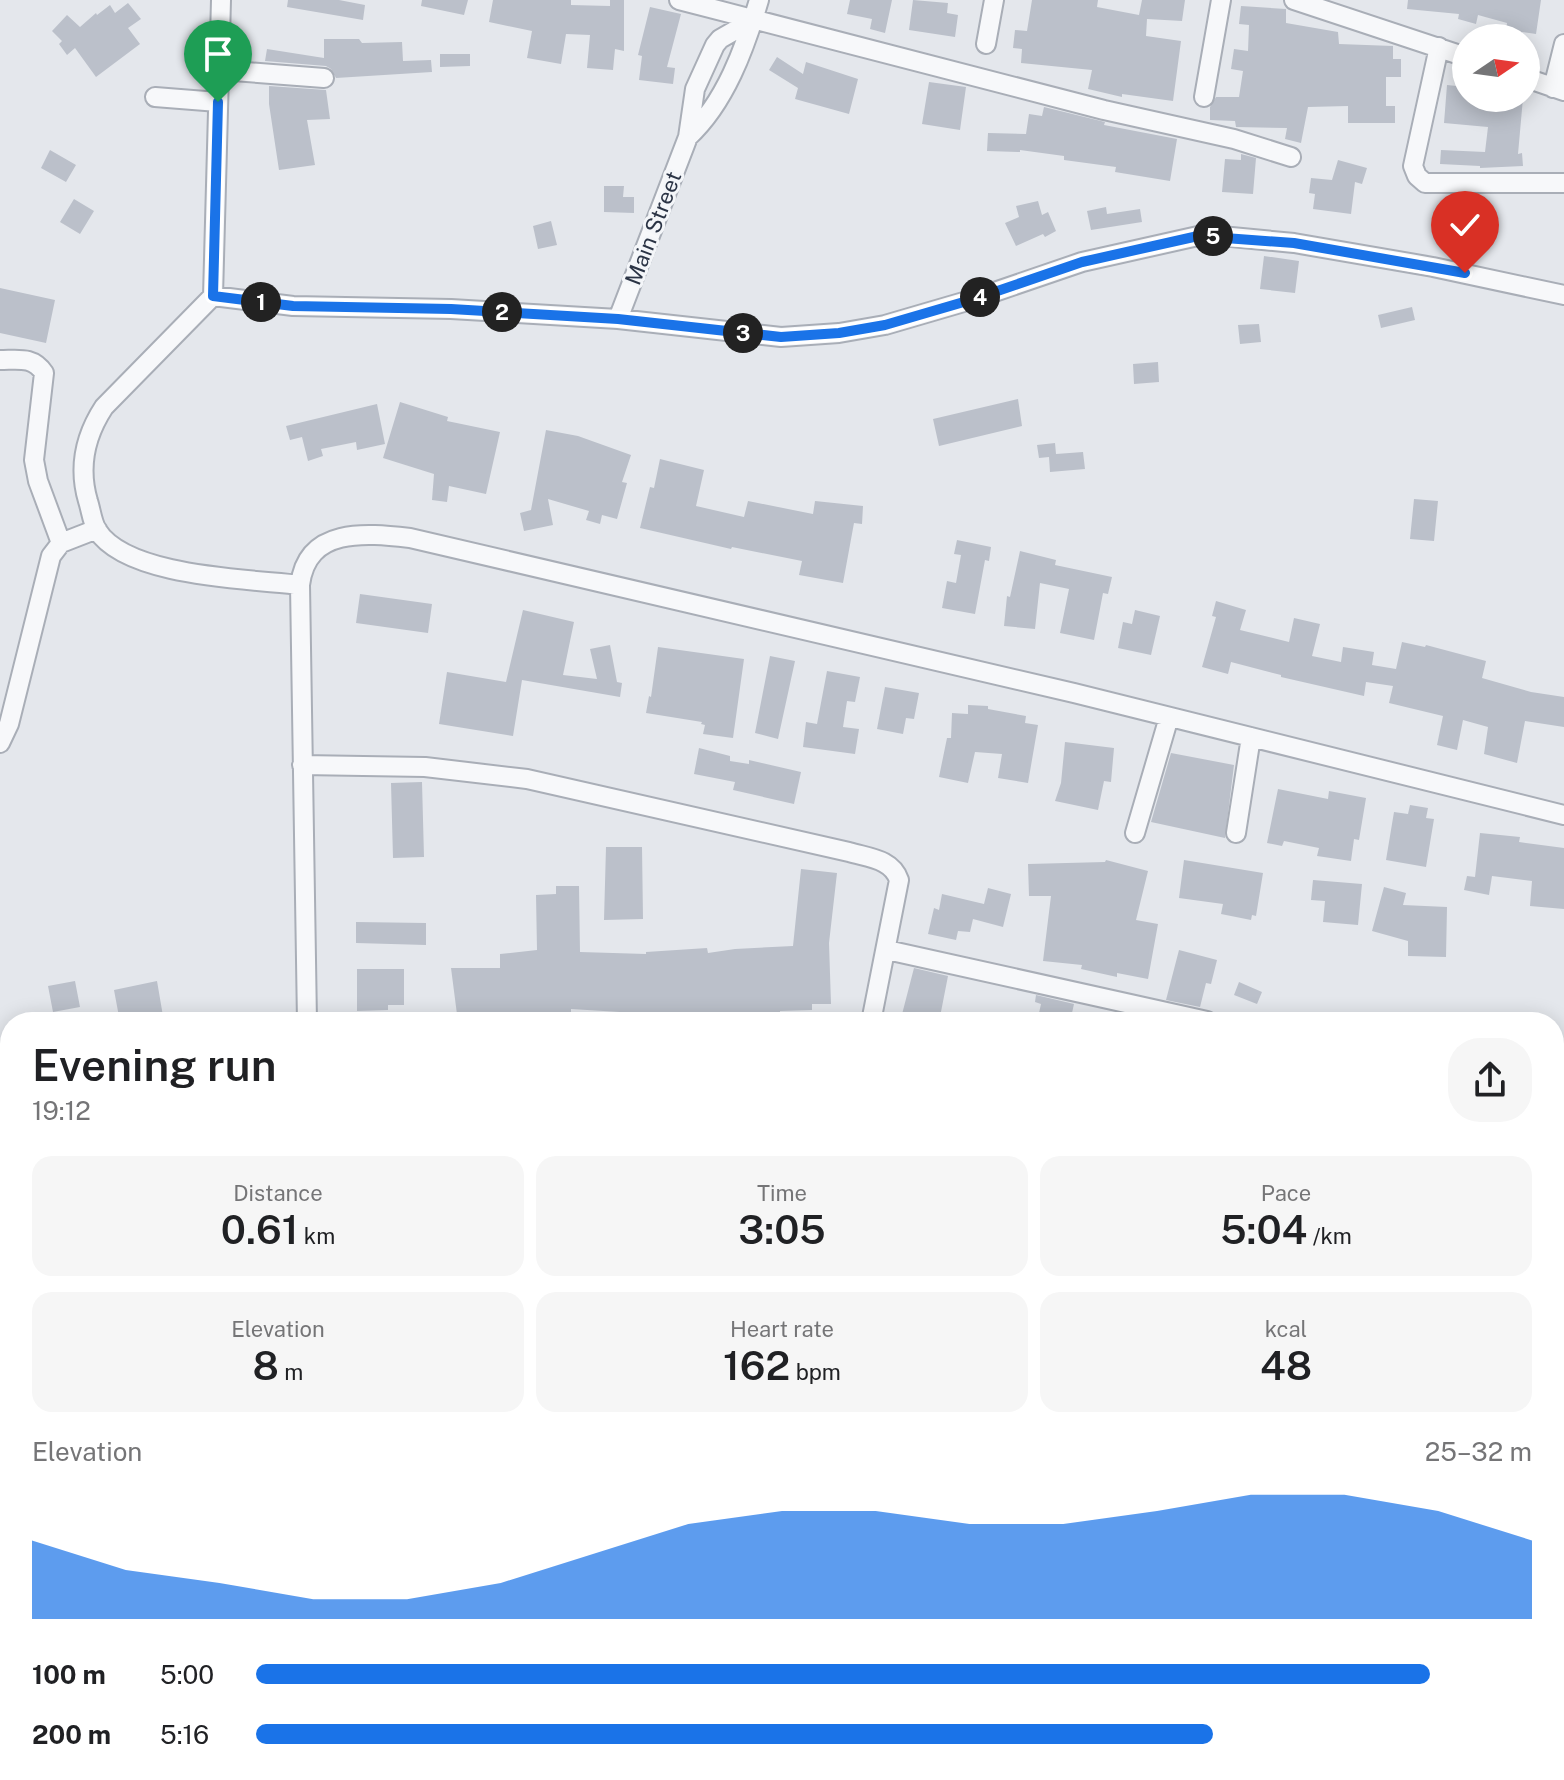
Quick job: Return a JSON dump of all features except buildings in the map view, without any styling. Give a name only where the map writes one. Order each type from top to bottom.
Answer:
[{"type":"street","points":[[221,0],[213,296],[104,407],[93,423],[83,465],[85,492],[97,529],[108,542],[127,554],[163,569],[300,585]]},
{"type":"street","points":[[679,0],[1104,110],[1234,139],[1291,157]]},
{"type":"street","name":"Main Street","points":[[688,137],[713,110],[759,0]]},
{"type":"street","points":[[986,44],[994,0]]},
{"type":"street","points":[[1204,97],[1221,0]]},
{"type":"street","points":[[1294,0],[1452,52]]},
{"type":"street","name":"Main Street","points":[[618,319],[688,137],[695,89],[720,39],[753,20]]},
{"type":"street","points":[[1558,90],[1564,44]]},
{"type":"street","points":[[1439,47],[1413,166],[1417,176],[1425,183],[1564,183]]},
{"type":"street","points":[[220,70],[324,78]]},
{"type":"street","points":[[155,97],[218,102]]},
{"type":"street","points":[[213,296],[293,306],[451,309],[618,319],[781,337],[839,333],[885,325],[1082,262],[1198,236],[1294,243],[1433,267],[1564,295]]},
{"type":"street","points":[[0,360],[30,360],[44,373],[34,460],[38,481],[61,543]]},
{"type":"street","points":[[0,743],[9,724],[51,556],[61,543],[97,529]]},
{"type":"street","points":[[307,1012],[300,585],[302,568],[319,548],[337,538],[357,534],[410,538],[1169,717],[1564,815]]},
{"type":"street","points":[[1135,833],[1169,717]]},
{"type":"street","points":[[1236,833],[1251,737]]},
{"type":"street","points":[[302,765],[425,767],[527,779],[887,863],[896,871],[899,880],[873,1012]]},
{"type":"street","points":[[887,950],[1166,1012]]},
{"type":"route","points":[[218,102],[213,296],[293,306],[451,309],[618,319],[781,337],[839,333],[885,325],[1082,262],[1198,236],[1294,243],[1465,273]]}]
